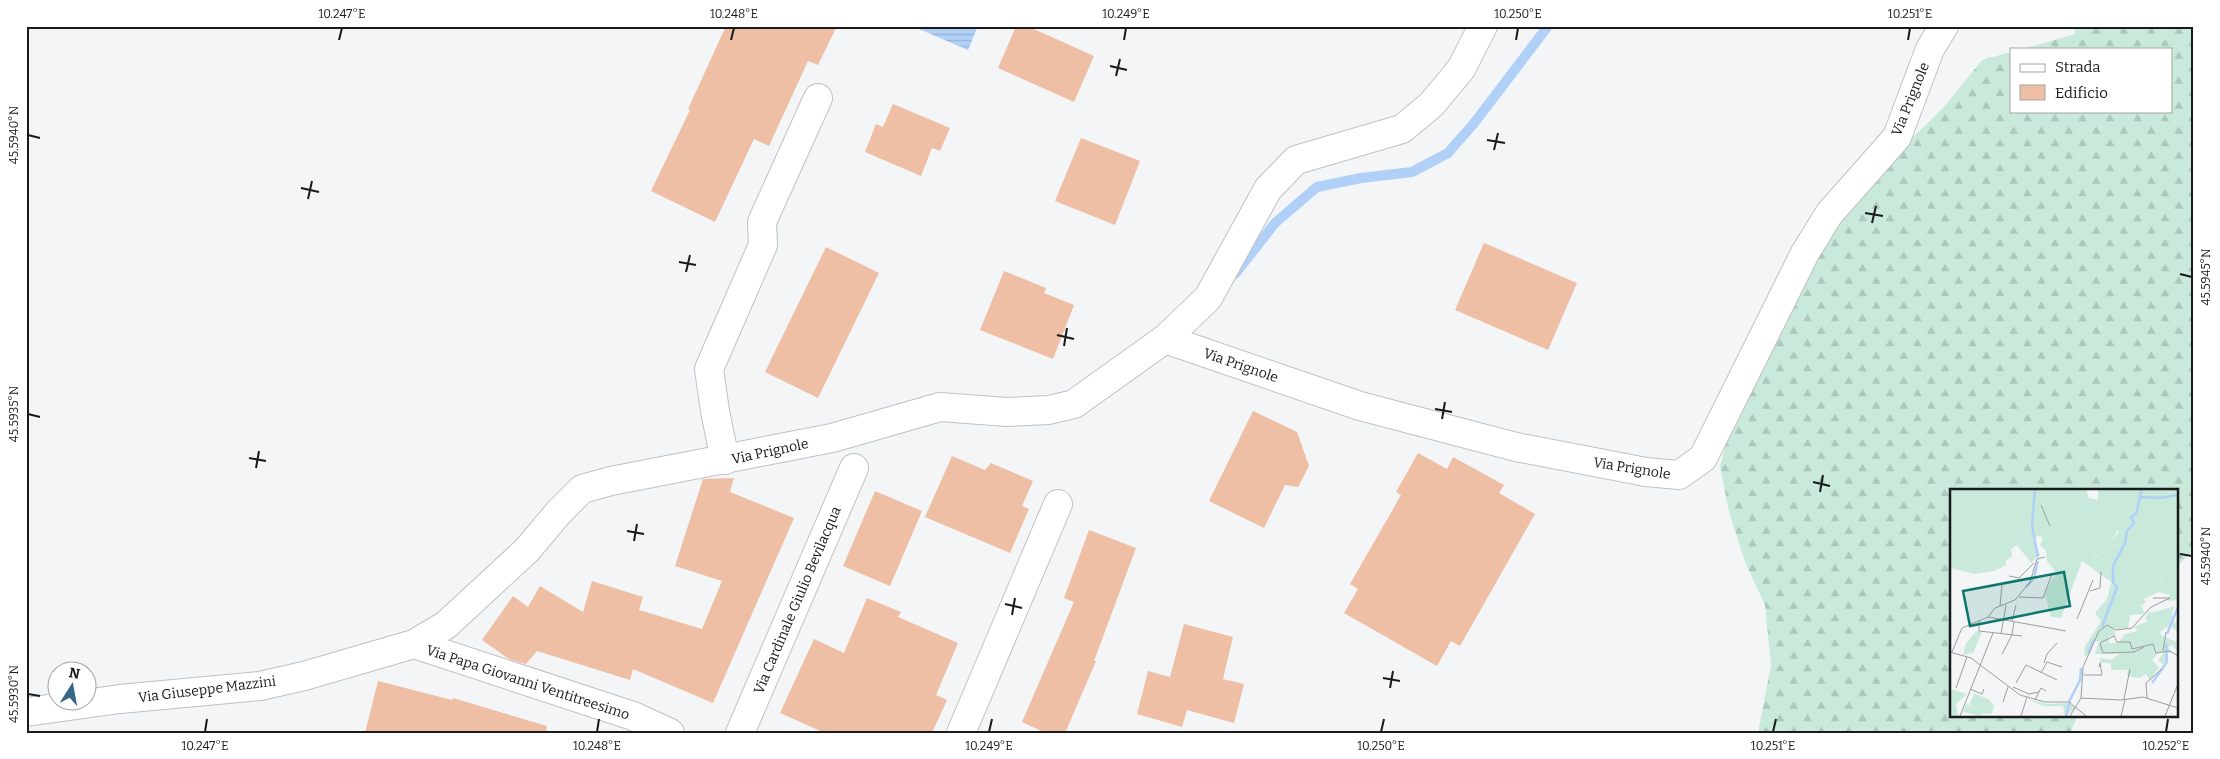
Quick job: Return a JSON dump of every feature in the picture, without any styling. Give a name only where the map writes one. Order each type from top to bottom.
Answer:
[{"type":"street","name":"Via Prignole","points":[[414,644],[446,625],[527,550],[558,512],[582,489],[611,481],[832,438],[940,407],[1007,412],[1049,410],[1074,404],[1164,339],[1208,298],[1268,189],[1296,160],[1402,129],[1431,105],[1461,68],[1483,26]]},
{"type":"street","name":"Via Prignole","points":[[1164,339],[1360,406],[1516,447],[1646,472],[1680,475],[1703,458],[1805,253],[1829,214],[1897,137],[1930,49],[1944,26]]},
{"type":"street","points":[[725,460],[714,411],[709,369],[763,245],[762,222],[818,98]]},
{"type":"street","name":"Via Cardinale Giulio Bevilacqua","points":[[740,733],[854,468]]},
{"type":"street","points":[[961,733],[1058,504]]},
{"type":"street","name":"Via Giuseppe Mazzini","points":[[26,712],[130,698],[260,686],[304,676],[414,644]]},
{"type":"street","name":"Via Papa Giovanni Ventitreesimo","points":[[414,644],[633,716],[670,733]]},
{"type":"green space","points":[[2074,26],[2194,26],[2194,550],[2178,565],[2178,489],[1950,489],[1950,716],[2078,716],[2070,733],[1758,733],[1771,665],[1765,605],[1745,562],[1729,512],[1720,466],[1732,422],[1829,228],[1881,168],[1944,107],[1982,60],[2010,52],[2010,112],[2172,112],[2172,48],[2026,48],[2075,34]]},
{"type":"water","points":[[912,26],[978,26],[968,50]]},
{"type":"building","points":[[726,26],[837,26],[818,65],[808,61],[769,146],[754,139],[715,222],[651,191],[690,110],[688,109]]},
{"type":"building","points":[[1016,26],[1027,26],[1094,56],[1074,102],[998,68]]},
{"type":"building","points":[[893,104],[950,128],[940,151],[932,148],[921,176],[865,152],[876,124],[883,127]]},
{"type":"building","points":[[1081,138],[1140,161],[1115,225],[1055,201]]},
{"type":"building","points":[[1484,243],[1577,283],[1548,350],[1455,310]]},
{"type":"building","points":[[826,247],[879,273],[818,398],[765,372]]},
{"type":"building","points":[[1004,271],[1046,288],[1044,293],[1074,305],[1053,359],[980,330]]},
{"type":"building","points":[[1253,411],[1297,432],[1309,466],[1298,487],[1285,485],[1264,528],[1209,501]]},
{"type":"building","points":[[1418,453],[1447,469],[1453,457],[1504,485],[1499,493],[1535,514],[1460,646],[1451,641],[1437,666],[1344,613],[1358,589],[1350,584],[1401,495],[1396,492]]},
{"type":"building","points":[[952,456],[985,470],[991,463],[1033,481],[1022,506],[1029,509],[1010,553],[925,517]]},
{"type":"building","points":[[734,478],[730,492],[794,518],[713,703],[633,669],[630,680],[537,651],[526,664],[509,659],[482,640],[513,596],[528,607],[540,586],[583,612],[592,581],[643,597],[639,610],[702,629],[722,581],[675,566],[703,479]]},
{"type":"building","points":[[875,491],[922,511],[890,586],[843,566]]},
{"type":"building","points":[[1089,530],[1136,548],[1094,661],[1096,661],[1065,733],[1046,733],[1022,722],[1074,602],[1064,598]]},
{"type":"building","points":[[867,598],[901,612],[898,617],[958,643],[936,695],[947,700],[932,733],[825,733],[780,713],[814,639],[844,653]]},
{"type":"building","points":[[1184,624],[1233,637],[1223,679],[1244,684],[1234,723],[1187,710],[1182,727],[1137,714],[1148,671],[1170,677]]},
{"type":"building","points":[[378,681],[452,700],[453,698],[547,726],[546,733],[365,733]]},
{"type":"waterway","points":[[1235,274],[1275,223],[1317,187],[1361,178],[1412,172],[1448,153],[1475,122],[1548,26]]}]
